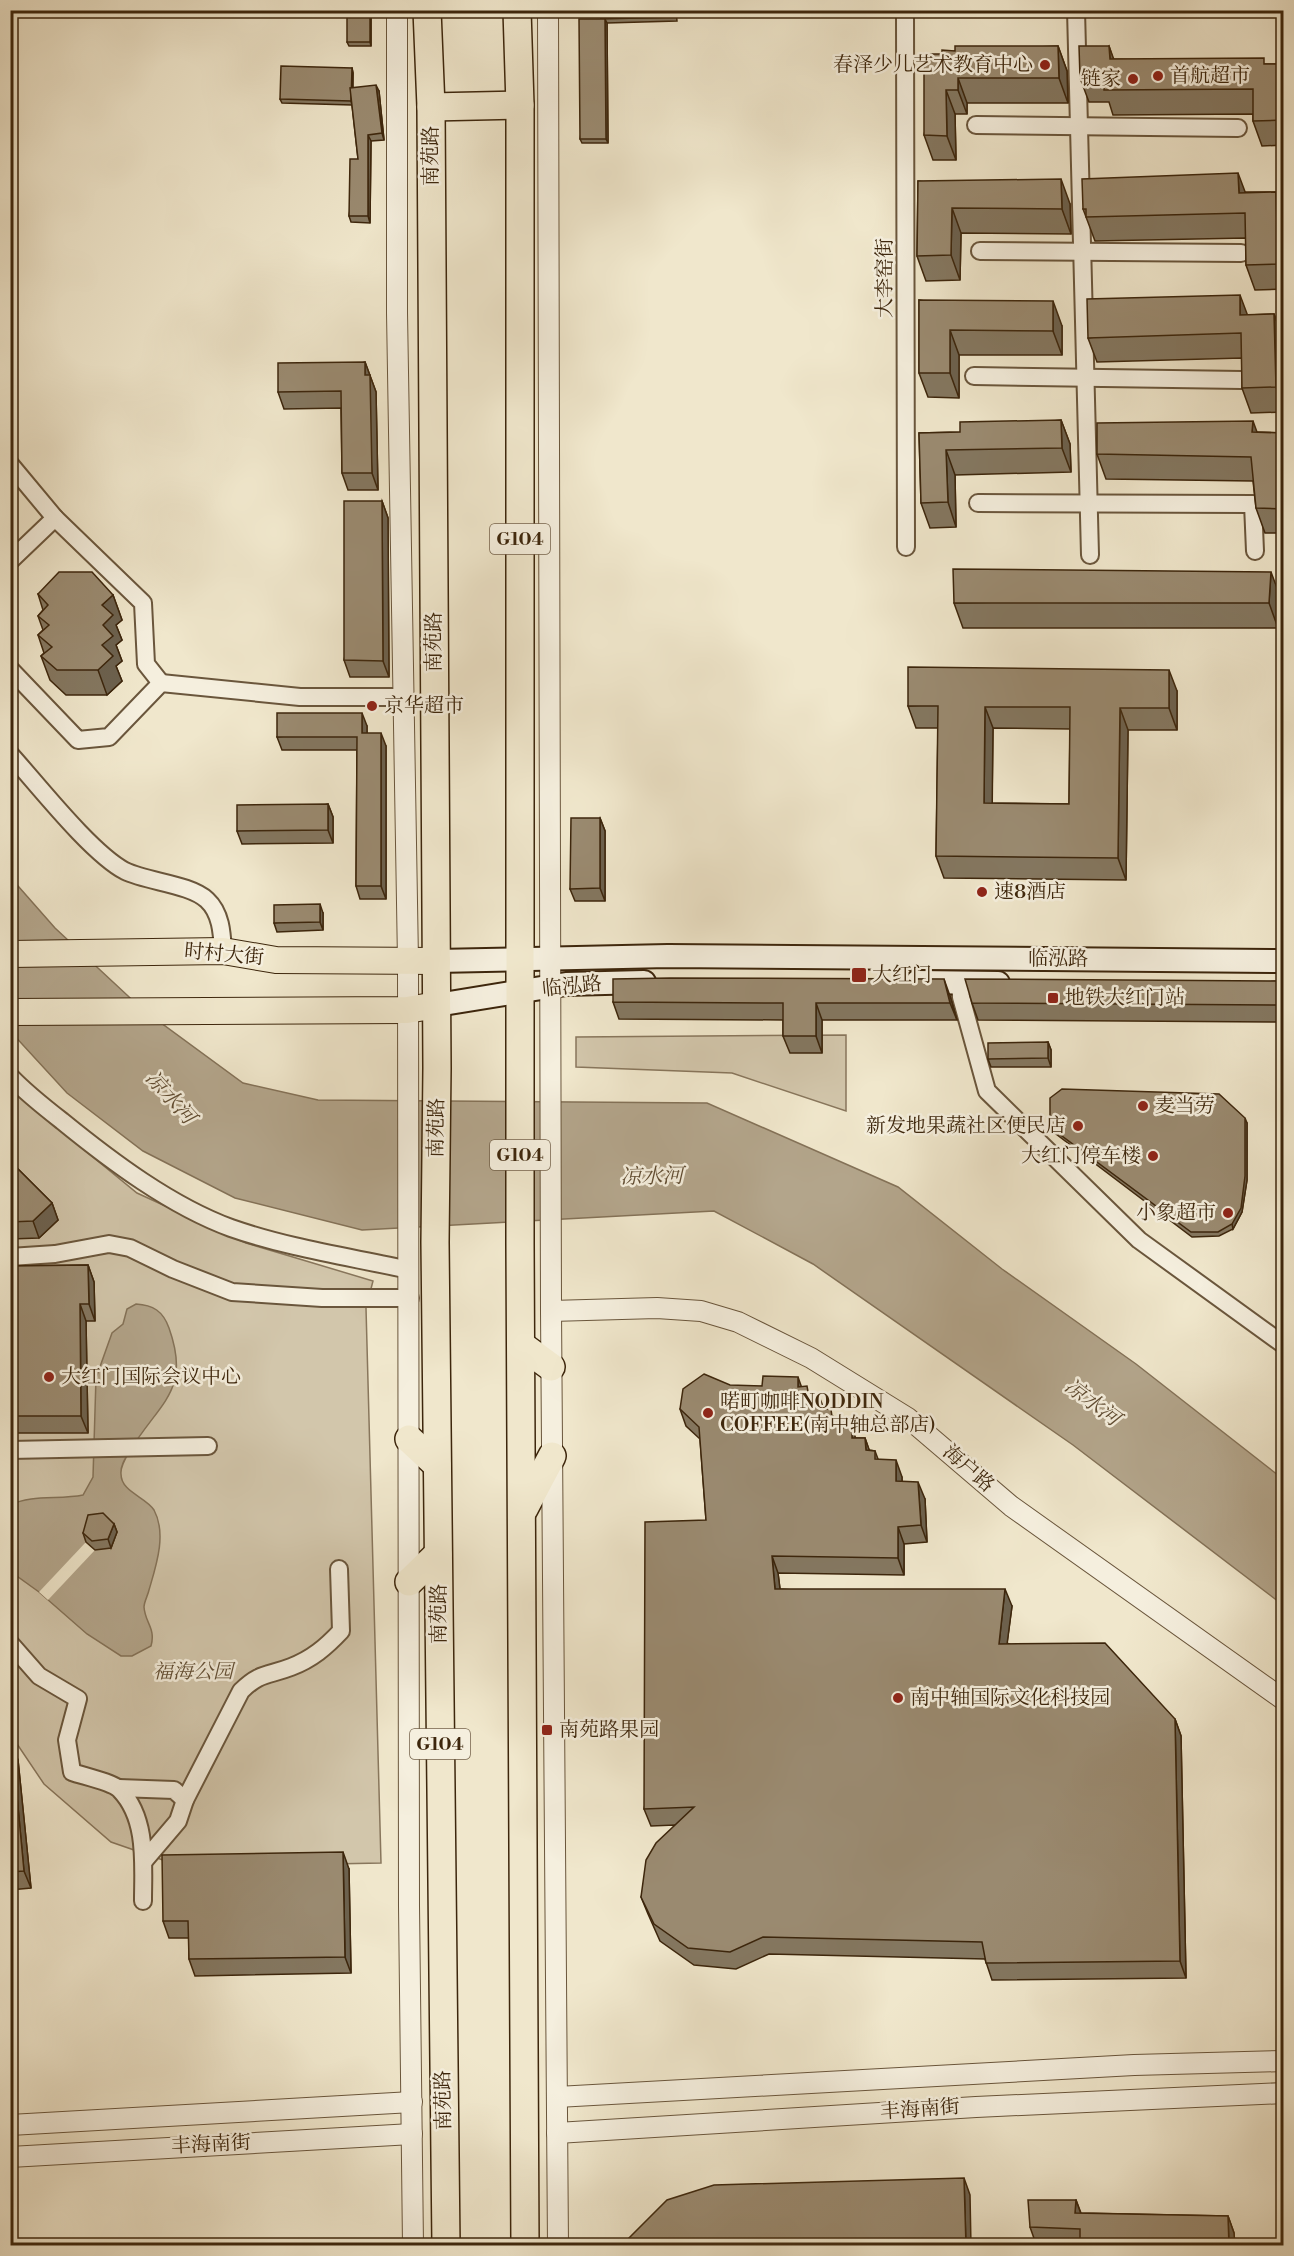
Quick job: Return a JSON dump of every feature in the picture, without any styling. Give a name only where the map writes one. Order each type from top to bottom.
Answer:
[{"type":"highway","name":"南苑路","points":[[428,10],[431,106],[437,961],[435,1242],[446,2246]]},
{"type":"highway","name":"G104","points":[[517,10],[520,105],[520,1243],[525,2246]]},
{"type":"highway","points":[[431,106],[520,105]]},
{"type":"highway","points":[[521,1345],[551,1367]]},
{"type":"highway","points":[[409,1439],[437,1465]]},
{"type":"highway","points":[[522,1512],[552,1456]]},
{"type":"highway","points":[[409,1582],[438,1554]]},
{"type":"main road","name":"时村大街","points":[[10,954],[223,951],[276,960],[437,961]]},
{"type":"main road","name":"临泓路","points":[[437,961],[668,956],[1284,961]]},
{"type":"main road","name":"临泓路","points":[[437,1005],[550,989],[566,984],[665,982]]},
{"type":"main road","name":"临泓路","points":[[900,982],[1020,984]]},
{"type":"main road","points":[[10,1012],[407,1010],[437,1005]]},
{"type":"street","points":[[397,10],[397,313],[408,961],[413,2246]]},
{"type":"street","points":[[548,10],[551,1367],[558,2246]]},
{"type":"street","name":"大李窑街","points":[[906,547],[905,14],[909,10]]},
{"type":"street","points":[[1077,10],[1090,555]]},
{"type":"street","points":[[976,125],[1238,128]]},
{"type":"street","points":[[980,251],[1241,253]]},
{"type":"street","points":[[974,376],[1242,380]]},
{"type":"street","points":[[10,464],[55,518],[143,603],[146,664],[161,683],[300,697],[402,697]]},
{"type":"street","points":[[978,503],[1253,504],[1255,551]]},
{"type":"street","points":[[10,561],[55,518]]},
{"type":"street","points":[[10,669],[78,740],[109,737],[161,683]]},
{"type":"street","points":[[10,754],[110,862],[140,877],[206,899],[216,911],[222,930],[223,951]]},
{"type":"street","points":[[960,982],[961,997],[987,1091],[1138,1240],[1284,1345]]},
{"type":"street","points":[[10,1076],[22,1089],[79,1135],[154,1189],[230,1227],[280,1242],[409,1270]]},
{"type":"street","points":[[10,1257],[55,1254],[109,1244],[130,1248],[172,1269],[232,1292],[322,1298],[410,1298]]},
{"type":"street","name":"海户路","points":[[551,1311],[657,1308],[701,1311],[738,1322],[811,1358],[908,1418],[1011,1506],[1284,1700]]},
{"type":"street","points":[[10,1450],[81,1446],[208,1446]]},
{"type":"street","points":[[144,1861],[170,1833],[241,1691],[255,1677],[291,1667],[320,1653],[341,1631],[339,1569]]},
{"type":"street","points":[[10,1643],[39,1676],[78,1699],[67,1740],[72,1772],[119,1788],[174,1790],[185,1800]]},
{"type":"street","points":[[119,1788],[138,1826],[144,1861],[143,1901]]},
{"type":"street","name":"丰海南街","points":[[557,2097],[1134,2066],[1284,2061]]},
{"type":"street","name":"丰海南街","points":[[557,2133],[976,2107],[1284,2093]]},
{"type":"street","name":"丰海南街","points":[[10,2126],[412,2102]]},
{"type":"street","name":"丰海南街","points":[[10,2157],[412,2134]]},
{"type":"green space","points":[[846,1035],[846,1111],[732,1073],[576,1067],[576,1037]]},
{"type":"green space","name":"福海公园","points":[[10,1089],[137,1193],[246,1243],[373,1281],[366,1308],[381,1863],[183,1867],[111,1842],[44,1784],[11,1735]]},
{"type":"water","name":"凉水河","points":[[11,878],[55,928],[142,1009],[243,1083],[318,1100],[707,1103],[898,1187],[1002,1269],[1136,1364],[1283,1479],[1283,1605],[1073,1445],[813,1264],[714,1211],[362,1230],[235,1198],[143,1151],[67,1093],[11,1032]]},
{"type":"water","points":[[136,1304],[157,1310],[164,1317],[175,1349],[177,1366],[170,1394],[131,1449],[122,1467],[122,1480],[125,1485],[154,1510],[160,1529],[160,1540],[144,1607],[152,1635],[151,1646],[132,1656],[121,1656],[87,1634],[39,1592],[10,1571],[10,1505],[36,1498],[83,1495],[93,1477],[96,1378],[112,1333],[123,1324],[127,1309]]},
{"type":"pier","points":[[86,1542],[95,1550],[48,1600],[39,1592]]},
{"type":"building","points":[[347,10],[370,10],[370,42],[347,42]]},
{"type":"building","points":[[600,10],[675,10],[675,17],[601,19]]},
{"type":"building","points":[[579,19],[605,19],[606,139],[580,139]]},
{"type":"building","points":[[955,46],[1058,46],[1059,78],[958,78],[958,90],[946,90],[947,136],[924,135],[924,54],[942,54],[942,50],[955,51]]},
{"type":"building","points":[[1079,46],[1109,46],[1110,59],[1264,58],[1264,64],[1284,64],[1284,120],[1253,121],[1253,89],[1104,90],[1104,78],[1080,78]]},
{"type":"building","points":[[281,66],[352,68],[351,101],[280,99]]},
{"type":"building","points":[[376,85],[382,133],[368,135],[368,216],[349,216],[350,159],[358,159],[350,88]]},
{"type":"building","points":[[1238,173],[1239,193],[1276,192],[1278,264],[1246,265],[1245,213],[1086,217],[1086,209],[1083,209],[1082,179]]},
{"type":"building","points":[[1061,179],[1062,209],[952,208],[951,255],[917,256],[918,181]]},
{"type":"building","points":[[1240,295],[1240,315],[1274,314],[1276,387],[1242,388],[1241,333],[1088,338],[1087,299]]},
{"type":"building","points":[[919,300],[1053,301],[1053,331],[950,330],[950,373],[919,373]]},
{"type":"building","points":[[365,362],[365,375],[370,375],[372,473],[342,473],[341,391],[278,392],[278,363]]},
{"type":"building","points":[[1061,420],[1062,448],[946,450],[948,502],[921,503],[919,433],[960,432],[960,422]]},
{"type":"building","points":[[1253,421],[1252,432],[1284,433],[1284,509],[1256,508],[1251,457],[1097,454],[1097,423]]},
{"type":"building","points":[[344,501],[382,501],[383,661],[344,660]]},
{"type":"building","points":[[953,569],[1271,572],[1269,603],[954,603]]},
{"type":"building","points":[[59,572],[92,572],[113,595],[102,605],[113,615],[103,625],[113,636],[102,645],[113,656],[98,670],[57,670],[41,656],[52,647],[38,635],[49,625],[38,616],[48,605],[38,594]]},
{"type":"building","points":[[908,667],[1169,670],[1169,708],[1120,708],[1118,858],[936,856],[938,706],[908,706]],"holes":[[[985,707],[1070,707],[1069,804],[984,803]]]},
{"type":"building","points":[[277,713],[362,713],[362,733],[381,733],[381,886],[356,886],[357,737],[277,737]]},
{"type":"building","points":[[328,804],[328,830],[237,831],[237,805]]},
{"type":"building","points":[[571,818],[600,818],[600,888],[570,889]]},
{"type":"building","points":[[320,904],[320,922],[274,923],[274,905]]},
{"type":"building","points":[[613,979],[944,979],[950,1003],[816,1003],[816,1036],[783,1036],[783,1003],[613,1002]]},
{"type":"building","points":[[965,979],[1278,981],[1284,979],[1284,1005],[972,1003]]},
{"type":"building","points":[[1048,1042],[1048,1058],[988,1059],[988,1043]]},
{"type":"building","points":[[1062,1089],[1219,1094],[1245,1118],[1245,1176],[1241,1208],[1232,1224],[1218,1232],[1191,1232],[1050,1127],[1050,1098]]},
{"type":"building","points":[[10,1161],[52,1203],[33,1221],[10,1222]]},
{"type":"building","name":"大红门国际会议中心","points":[[88,1265],[89,1304],[80,1304],[81,1416],[10,1416],[10,1266]]},
{"type":"building","name":"南中轴国际文化科技园","points":[[704,1374],[730,1385],[762,1386],[763,1376],[798,1377],[798,1387],[807,1386],[809,1397],[819,1396],[822,1409],[831,1409],[832,1417],[842,1419],[844,1428],[852,1428],[852,1438],[865,1438],[866,1450],[875,1451],[875,1459],[896,1460],[896,1481],[918,1482],[921,1525],[898,1527],[898,1558],[772,1556],[775,1589],[1005,1589],[999,1644],[1105,1643],[1175,1719],[1180,1961],[986,1963],[982,1942],[763,1937],[730,1952],[688,1948],[654,1924],[641,1897],[646,1860],[656,1843],[694,1807],[644,1809],[645,1522],[706,1520],[699,1427],[680,1409],[683,1389]]},
{"type":"building","points":[[103,1513],[114,1524],[108,1539],[92,1541],[83,1533],[88,1515]]},
{"type":"building","points":[[12,1743],[24,1871],[10,1872],[10,1744]]},
{"type":"building","points":[[343,1852],[345,1957],[189,1959],[188,1921],[163,1921],[162,1855]]},
{"type":"building","points":[[964,2178],[966,2246],[621,2246],[667,2200],[714,2185]]},
{"type":"building","points":[[1028,2200],[1076,2200],[1075,2213],[1228,2216],[1229,2246],[1080,2246],[1080,2229],[1030,2227]]},
{"type":"place","name":"春泽少儿艺术教育中心","points":[[1045,65]]},
{"type":"place","name":"首航超市","points":[[1158,76]]},
{"type":"place","name":"链家","points":[[1133,79]]},
{"type":"place","name":"京华超市","points":[[372,706]]},
{"type":"place","name":"速8酒店","points":[[982,892]]},
{"type":"place","name":"大红门","points":[[859,975]]},
{"type":"place","name":"地铁大红门站","points":[[1053,998]]},
{"type":"place","name":"麦当劳","points":[[1143,1106]]},
{"type":"place","name":"新发地果蔬社区便民店","points":[[1078,1126]]},
{"type":"place","name":"大红门停车楼","points":[[1153,1156]]},
{"type":"place","name":"小象超市","points":[[1228,1213]]},
{"type":"place","name":"大红门国际会议中心","points":[[49,1377]]},
{"type":"place","name":"喏町咖啡NODDIN COFFEE(南中轴总部店)","points":[[708,1413]]},
{"type":"place","name":"南中轴国际文化科技园","points":[[898,1698]]},
{"type":"place","name":"南苑路果园","points":[[547,1730]]}]
